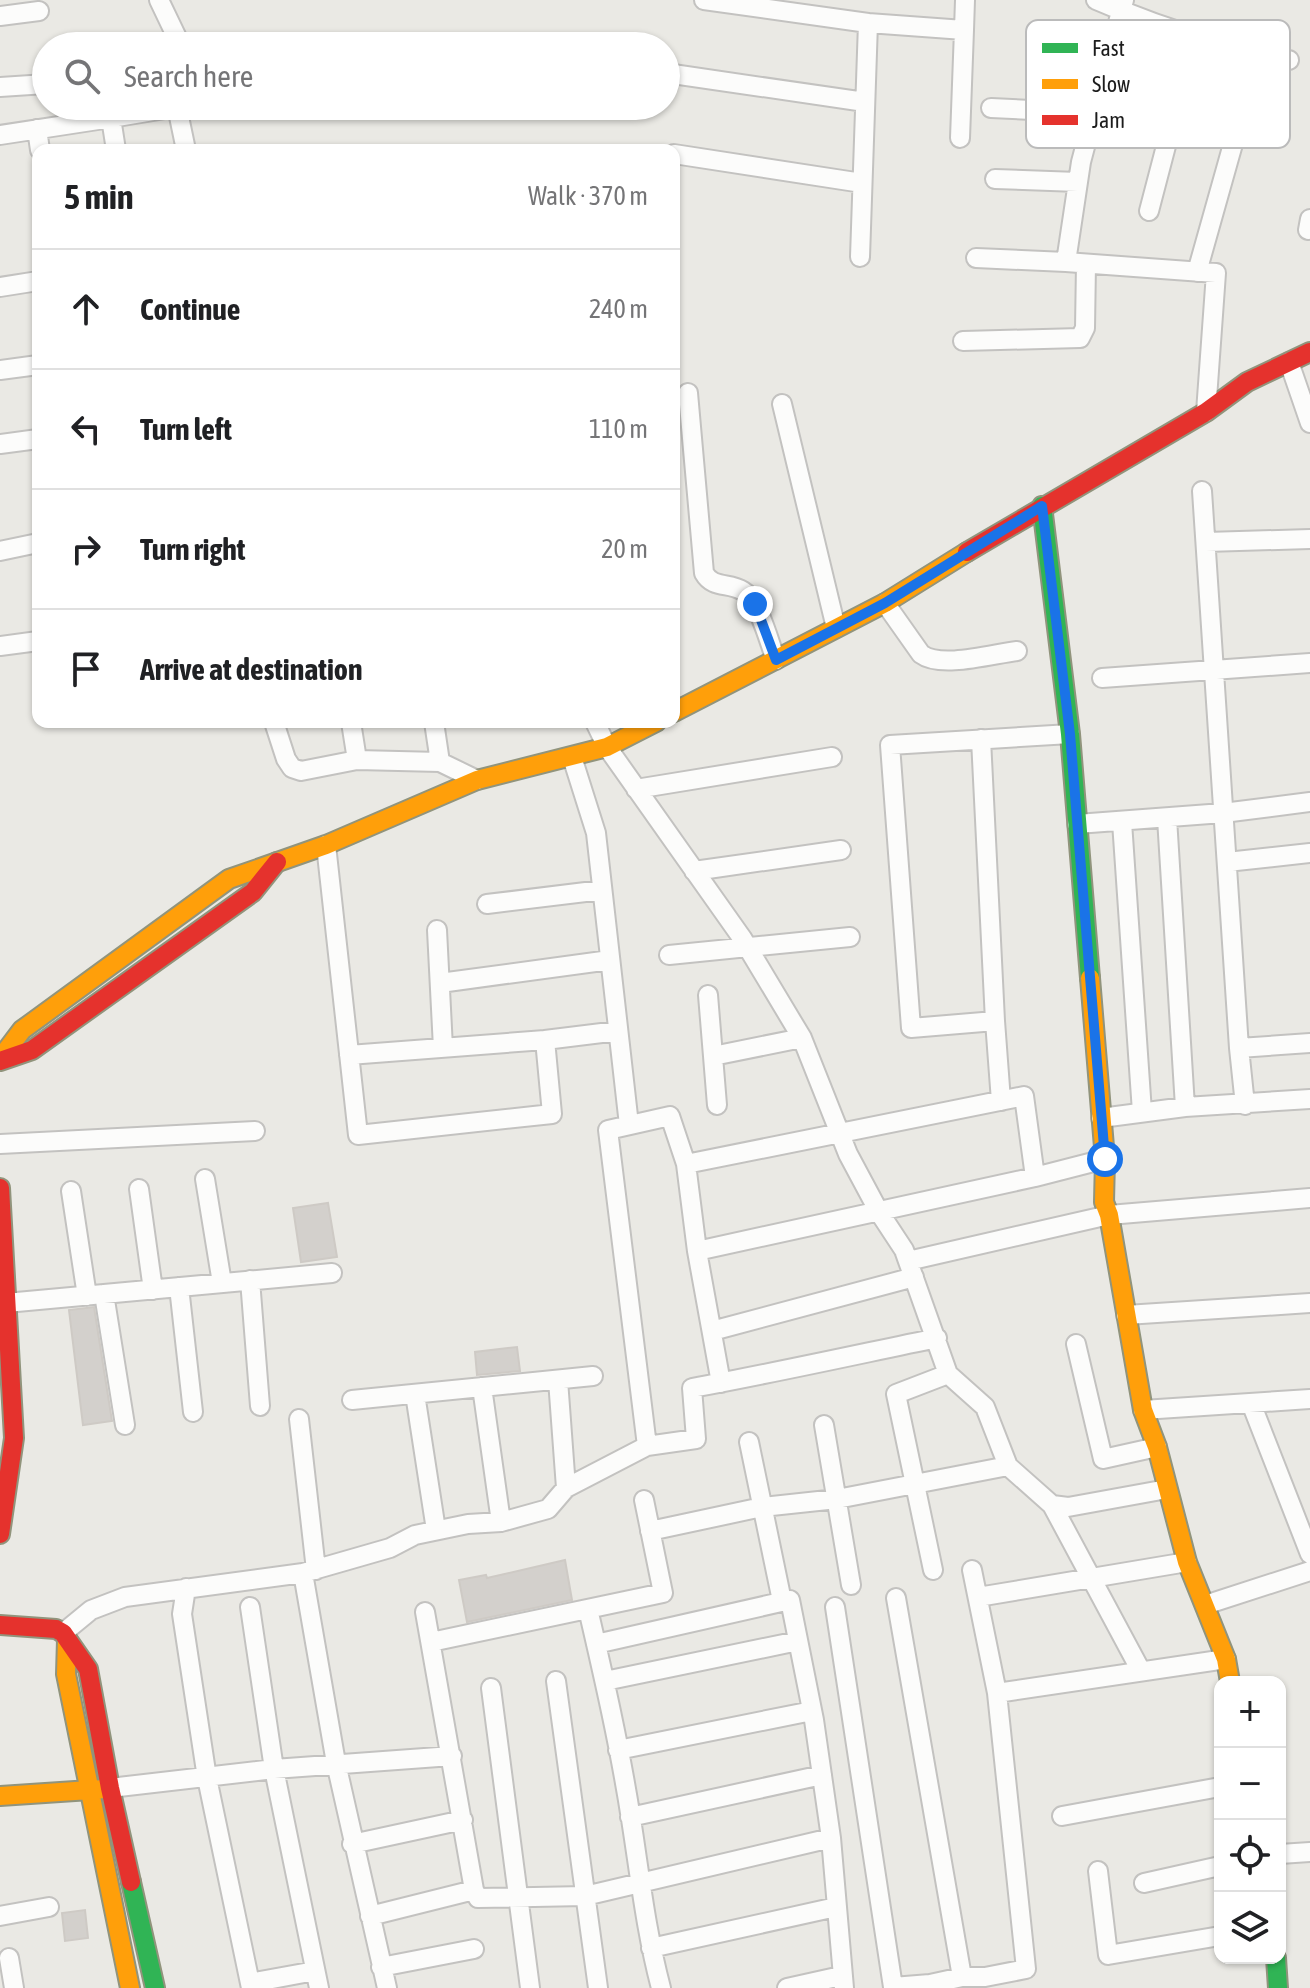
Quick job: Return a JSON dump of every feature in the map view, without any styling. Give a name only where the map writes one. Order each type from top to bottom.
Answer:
[{"type":"street","points":[[159,0],[174,32]]},
{"type":"street","points":[[704,0],[868,23],[964,30]]},
{"type":"street","points":[[960,138],[965,0]]},
{"type":"street","points":[[1096,0],[1122,5],[1158,20]]},
{"type":"street","points":[[0,16],[39,11]]},
{"type":"street","points":[[860,257],[868,23]]},
{"type":"street","points":[[680,75],[865,102]]},
{"type":"street","points":[[0,87],[32,85]]},
{"type":"street","points":[[991,108],[1026,110]]},
{"type":"street","points":[[0,135],[98,120]]},
{"type":"street","points":[[111,120],[115,144]]},
{"type":"street","points":[[180,120],[185,144]]},
{"type":"street","points":[[37,129],[39,144]]},
{"type":"street","points":[[1066,262],[1086,148]]},
{"type":"street","points":[[1149,211],[1165,148]]},
{"type":"street","points":[[1197,272],[1232,148]]},
{"type":"street","points":[[680,155],[862,183]]},
{"type":"street","points":[[995,179],[1078,182]]},
{"type":"street","points":[[976,258],[1216,273],[1206,412]]},
{"type":"street","points":[[963,341],[1080,338],[1085,328],[1086,264]]},
{"type":"street","points":[[0,287],[32,282]]},
{"type":"street","points":[[680,709],[885,603],[1042,506],[1206,412],[1247,382],[1310,352]]},
{"type":"street","points":[[1289,362],[1310,423]]},
{"type":"street","points":[[0,370],[32,366]]},
{"type":"street","points":[[688,393],[704,573],[715,584],[741,589],[747,594],[755,604],[776,660]]},
{"type":"street","points":[[782,404],[836,628]]},
{"type":"street","points":[[0,444],[32,440]]},
{"type":"street","points":[[1202,491],[1245,1105]]},
{"type":"street","points":[[1042,506],[1070,734],[1105,1159],[1104,1202],[1109,1215],[1143,1410],[1157,1447],[1187,1562],[1226,1659],[1229,1676]]},
{"type":"street","points":[[1206,542],[1310,539]]},
{"type":"street","points":[[0,551],[32,544]]},
{"type":"street","points":[[885,603],[921,654],[928,659],[943,661],[1017,651]]},
{"type":"street","points":[[0,646],[32,642]]},
{"type":"street","points":[[1102,678],[1310,663]]},
{"type":"street","points":[[276,728],[286,759],[292,768],[301,771],[357,760],[440,762],[477,780]]},
{"type":"street","points":[[352,728],[357,760]]},
{"type":"street","points":[[435,728],[440,762]]},
{"type":"street","points":[[598,728],[607,747],[748,949],[802,1038],[840,1133],[911,1269],[948,1374],[985,1407],[1008,1466],[1052,1505],[1141,1671]]},
{"type":"street","points":[[0,1060],[32,1050],[253,892],[277,862],[326,845],[477,780],[607,747],[644,728]]},
{"type":"street","points":[[995,1021],[911,1028],[890,745],[1070,734]]},
{"type":"street","points":[[981,739],[1001,1101]]},
{"type":"street","points":[[572,757],[596,833],[629,1125]]},
{"type":"street","points":[[636,789],[832,757]]},
{"type":"street","points":[[1077,824],[1223,813],[1310,802]]},
{"type":"street","points":[[1167,818],[1185,1107]]},
{"type":"street","points":[[1122,822],[1142,1112]]},
{"type":"street","points":[[326,845],[358,1135],[552,1114],[545,1040]]},
{"type":"street","points":[[694,871],[841,850]]},
{"type":"street","points":[[1227,862],[1310,853]]},
{"type":"street","points":[[487,904],[602,890]]},
{"type":"street","points":[[437,930],[443,1048]]},
{"type":"street","points":[[669,955],[850,937]]},
{"type":"street","points":[[440,983],[610,960]]},
{"type":"street","points":[[708,995],[717,1105]]},
{"type":"street","points":[[349,1055],[545,1040],[618,1031]]},
{"type":"street","points":[[713,1056],[802,1038]]},
{"type":"street","points":[[1239,1048],[1310,1043]]},
{"type":"street","points":[[686,1164],[1024,1096],[1035,1177]]},
{"type":"street","points":[[1101,1118],[1185,1107],[1310,1099]]},
{"type":"street","points":[[647,1446],[608,1130],[670,1116],[686,1164],[697,1251],[721,1383]]},
{"type":"street","points":[[0,1144],[255,1131]]},
{"type":"street","points":[[697,1251],[1105,1159]]},
{"type":"street","points":[[205,1179],[222,1283]]},
{"type":"street","points":[[0,1188],[14,1438],[0,1534]]},
{"type":"street","points":[[139,1189],[153,1290]]},
{"type":"street","points":[[71,1191],[125,1425]]},
{"type":"street","points":[[712,1331],[911,1269],[1109,1215],[1310,1198]]},
{"type":"street","points":[[6,1303],[332,1273]]},
{"type":"street","points":[[250,1280],[260,1406]]},
{"type":"street","points":[[179,1287],[193,1412]]},
{"type":"street","points":[[1126,1315],[1310,1303]]},
{"type":"street","points":[[130,1988],[66,1674],[65,1637],[91,1610],[113,1600],[310,1571],[390,1548],[415,1535],[468,1524],[501,1522],[548,1509],[566,1488],[647,1446],[696,1439],[692,1388],[937,1338]]},
{"type":"street","points":[[1076,1344],[1103,1459],[1157,1447]]},
{"type":"street","points":[[933,1570],[896,1394],[948,1374]]},
{"type":"street","points":[[352,1400],[593,1376]]},
{"type":"street","points":[[558,1380],[566,1488]]},
{"type":"street","points":[[482,1387],[501,1522]]},
{"type":"street","points":[[415,1394],[436,1530]]},
{"type":"street","points":[[1143,1410],[1310,1399]]},
{"type":"street","points":[[1251,1403],[1310,1554]]},
{"type":"street","points":[[299,1419],[310,1571],[336,1763],[387,1988]]},
{"type":"street","points":[[824,1425],[851,1585]]},
{"type":"street","points":[[749,1442],[782,1601]]},
{"type":"street","points":[[650,1531],[762,1507],[837,1499],[1008,1466]]},
{"type":"street","points":[[1052,1505],[1068,1507],[1167,1489]]},
{"type":"street","points":[[431,1642],[663,1593],[644,1500]]},
{"type":"street","points":[[978,1597],[1187,1562]]},
{"type":"street","points":[[835,1607],[893,1987],[930,1986],[962,1977],[986,1983],[1026,1969],[997,1693],[972,1570]]},
{"type":"street","points":[[1205,1605],[1310,1571]]},
{"type":"street","points":[[186,1588],[182,1614],[207,1778],[251,1986],[317,1979],[274,1769],[250,1607]]},
{"type":"street","points":[[896,1598],[962,1977]]},
{"type":"street","points":[[596,1644],[790,1600],[812,1711],[831,1838],[843,1982],[787,1988]]},
{"type":"street","points":[[588,1609],[605,1681],[651,1948],[661,1988]]},
{"type":"street","points":[[425,1612],[474,1890],[478,1898],[585,1896],[831,1838]]},
{"type":"street","points":[[0,1625],[44,1627],[65,1637],[88,1669],[110,1788],[155,1988]]},
{"type":"street","points":[[605,1681],[798,1641]]},
{"type":"street","points":[[997,1693],[1226,1659]]},
{"type":"street","points":[[556,1681],[598,1988]]},
{"type":"street","points":[[491,1688],[530,1988]]},
{"type":"street","points":[[618,1750],[812,1711]]},
{"type":"street","points":[[0,1796],[90,1790],[336,1763],[452,1756]]},
{"type":"street","points":[[630,1817],[822,1775]]},
{"type":"street","points":[[1062,1816],[1214,1788]]},
{"type":"street","points":[[352,1844],[463,1820]]},
{"type":"street","points":[[1286,1854],[1310,1852]]},
{"type":"street","points":[[1144,1883],[1214,1867]]},
{"type":"street","points":[[1098,1871],[1108,1955],[1214,1937]]},
{"type":"street","points":[[370,1916],[474,1890]]},
{"type":"street","points":[[0,1916],[49,1907]]},
{"type":"street","points":[[651,1948],[836,1907]]},
{"type":"street","points":[[381,1967],[474,1949]]},
{"type":"street","points":[[9,1958],[14,1988]]},
{"type":"street","points":[[1276,1964],[1278,1988]]},
{"type":"building","points":[[328,1203],[337,1257],[301,1262],[293,1208]]},
{"type":"building","points":[[94,1307],[112,1421],[83,1425],[69,1310]]},
{"type":"building","points":[[517,1347],[520,1371],[477,1375],[475,1352]]},
{"type":"building","points":[[565,1560],[572,1600],[467,1622],[459,1580],[486,1575],[487,1578]]},
{"type":"building","points":[[85,1910],[88,1938],[65,1941],[62,1913]]},
{"type":"traffic: fast","points":[[1042,506],[1070,734],[1090,978]]},
{"type":"traffic: fast","points":[[131,1882],[155,1988]]},
{"type":"traffic: fast","points":[[1276,1964],[1278,1988]]},
{"type":"traffic: slow","points":[[680,709],[885,603],[967,552]]},
{"type":"traffic: slow","points":[[0,1059],[22,1030],[229,879],[326,845],[477,780],[607,747],[644,728]]},
{"type":"traffic: slow","points":[[1090,978],[1105,1159],[1104,1202],[1109,1215],[1143,1410],[1157,1447],[1187,1562],[1226,1659],[1229,1676]]},
{"type":"traffic: slow","points":[[67,1640],[66,1674],[130,1988]]},
{"type":"traffic: slow","points":[[0,1796],[105,1789]]},
{"type":"traffic: jam","points":[[967,552],[1206,412],[1247,382],[1310,352]]},
{"type":"traffic: jam","points":[[0,1061],[32,1050],[253,892],[277,862]]},
{"type":"traffic: jam","points":[[0,1188],[14,1438],[0,1534]]},
{"type":"traffic: jam","points":[[0,1625],[56,1629],[63,1633],[88,1669],[131,1882]]},
{"type":"route","points":[[755,604],[776,660],[885,603],[1042,506],[1070,734],[1105,1159]]}]
